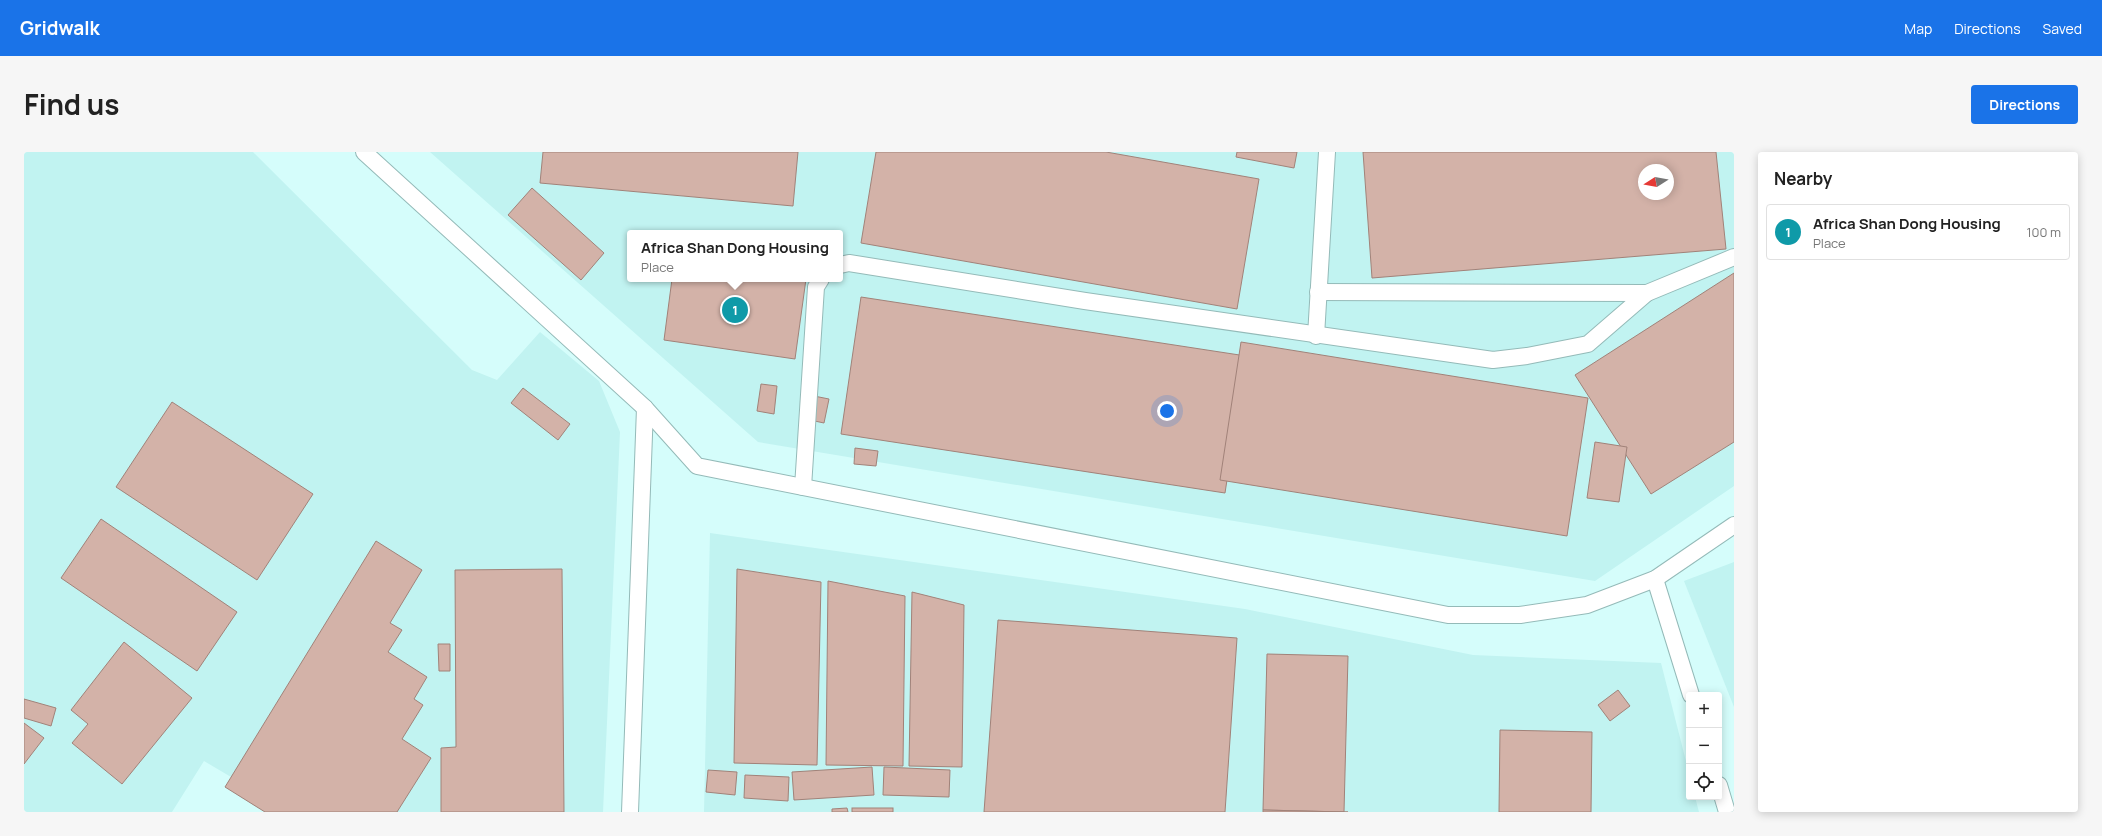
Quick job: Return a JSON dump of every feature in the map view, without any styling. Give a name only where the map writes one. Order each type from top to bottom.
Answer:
[{"type":"lane","points":[[364,152],[645,408],[697,466],[1448,615],[1520,614],[1587,605],[1655,579],[1734,525]]},
{"type":"lane","points":[[1316,336],[1327,152]]},
{"type":"lane","points":[[843,264],[849,263],[1316,336],[1493,360],[1527,356],[1588,344],[1647,294],[1734,257]]},
{"type":"lane","points":[[803,487],[816,287],[819,282]]},
{"type":"lane","points":[[1318,292],[1647,294]]},
{"type":"lane","points":[[630,812],[645,408]]},
{"type":"lane","points":[[1655,579],[1690,692]]},
{"type":"lane","points":[[1722,795],[1727,812]]},
{"type":"shaded area","points":[[24,152],[253,152],[472,370],[497,380],[540,332],[599,381],[620,432],[603,812],[290,812],[204,761],[172,812],[24,812]]},
{"type":"shaded area","points":[[430,152],[1734,152],[1734,486],[1595,581],[758,442]]},
{"type":"shaded area","points":[[710,533],[1245,609],[1473,655],[1661,663],[1686,761],[1686,800],[1696,800],[1699,812],[704,812]]},
{"type":"shaded area","points":[[1734,562],[1734,707],[1684,581]]},
{"type":"building","points":[[543,152],[798,152],[793,206],[540,183]]},
{"type":"building","points":[[876,152],[1106,152],[1259,179],[1237,309],[861,243]]},
{"type":"building","points":[[1237,152],[1297,152],[1294,168],[1236,157]]},
{"type":"building","points":[[1363,152],[1716,152],[1726,249],[1372,278]]},
{"type":"building","points":[[532,188],[604,253],[581,280],[508,215]]},
{"type":"building","points":[[1734,273],[1734,442],[1651,494],[1575,375]]},
{"type":"building","points":[[672,282],[806,282],[795,359],[664,340]]},
{"type":"building","points":[[861,297],[1246,356],[1225,493],[841,434]]},
{"type":"building","points":[[1241,342],[1588,398],[1567,536],[1220,480]]},
{"type":"building","points":[[761,384],[777,386],[774,414],[757,411]]},
{"type":"building","points":[[523,388],[570,424],[558,440],[511,403]]},
{"type":"building","points":[[814,396],[829,399],[824,423],[810,420]]},
{"type":"building","points":[[172,402],[313,494],[257,580],[116,487]]},
{"type":"building","points":[[1595,442],[1627,447],[1619,502],[1587,498]]},
{"type":"building","points":[[855,448],[878,451],[876,466],[854,464]]},
{"type":"building","points":[[101,519],[237,612],[197,671],[61,578]]},
{"type":"building","points":[[376,541],[422,570],[390,623],[402,630],[388,652],[427,677],[414,699],[423,705],[402,739],[431,758],[397,812],[265,812],[225,787]]},
{"type":"building","points":[[562,569],[564,812],[441,812],[441,748],[456,747],[455,570]]},
{"type":"building","points":[[737,569],[821,582],[817,765],[734,763]]},
{"type":"building","points":[[828,581],[905,596],[903,766],[826,765]]},
{"type":"building","points":[[912,592],[964,605],[962,767],[909,766]]},
{"type":"building","points":[[998,620],[1237,638],[1225,812],[984,812]]},
{"type":"building","points":[[124,642],[192,698],[122,784],[72,743],[88,724],[71,710]]},
{"type":"building","points":[[438,644],[450,644],[450,671],[439,671]]},
{"type":"building","points":[[1267,654],[1348,656],[1344,812],[1263,810]]},
{"type":"building","points":[[1618,690],[1630,706],[1610,721],[1598,705]]},
{"type":"building","points":[[24,699],[56,708],[51,726],[24,718]]},
{"type":"building","points":[[24,723],[44,738],[24,764]]},
{"type":"building","points":[[1500,730],[1592,732],[1591,812],[1499,812]]},
{"type":"building","points":[[872,767],[874,795],[794,800],[792,772]]},
{"type":"building","points":[[884,767],[950,770],[949,797],[883,795]]},
{"type":"building","points":[[708,770],[737,772],[735,795],[706,792]]},
{"type":"building","points":[[745,775],[789,777],[788,801],[744,798]]},
{"type":"building","points":[[847,808],[848,812],[832,812],[832,809]]},
{"type":"building","points":[[852,808],[893,808],[893,812],[852,812]]},
{"type":"building","points":[[1263,810],[1344,812],[1263,812]]},
{"type":"place","name":"Africa Shan Dong Housing","points":[[735,310]]}]
